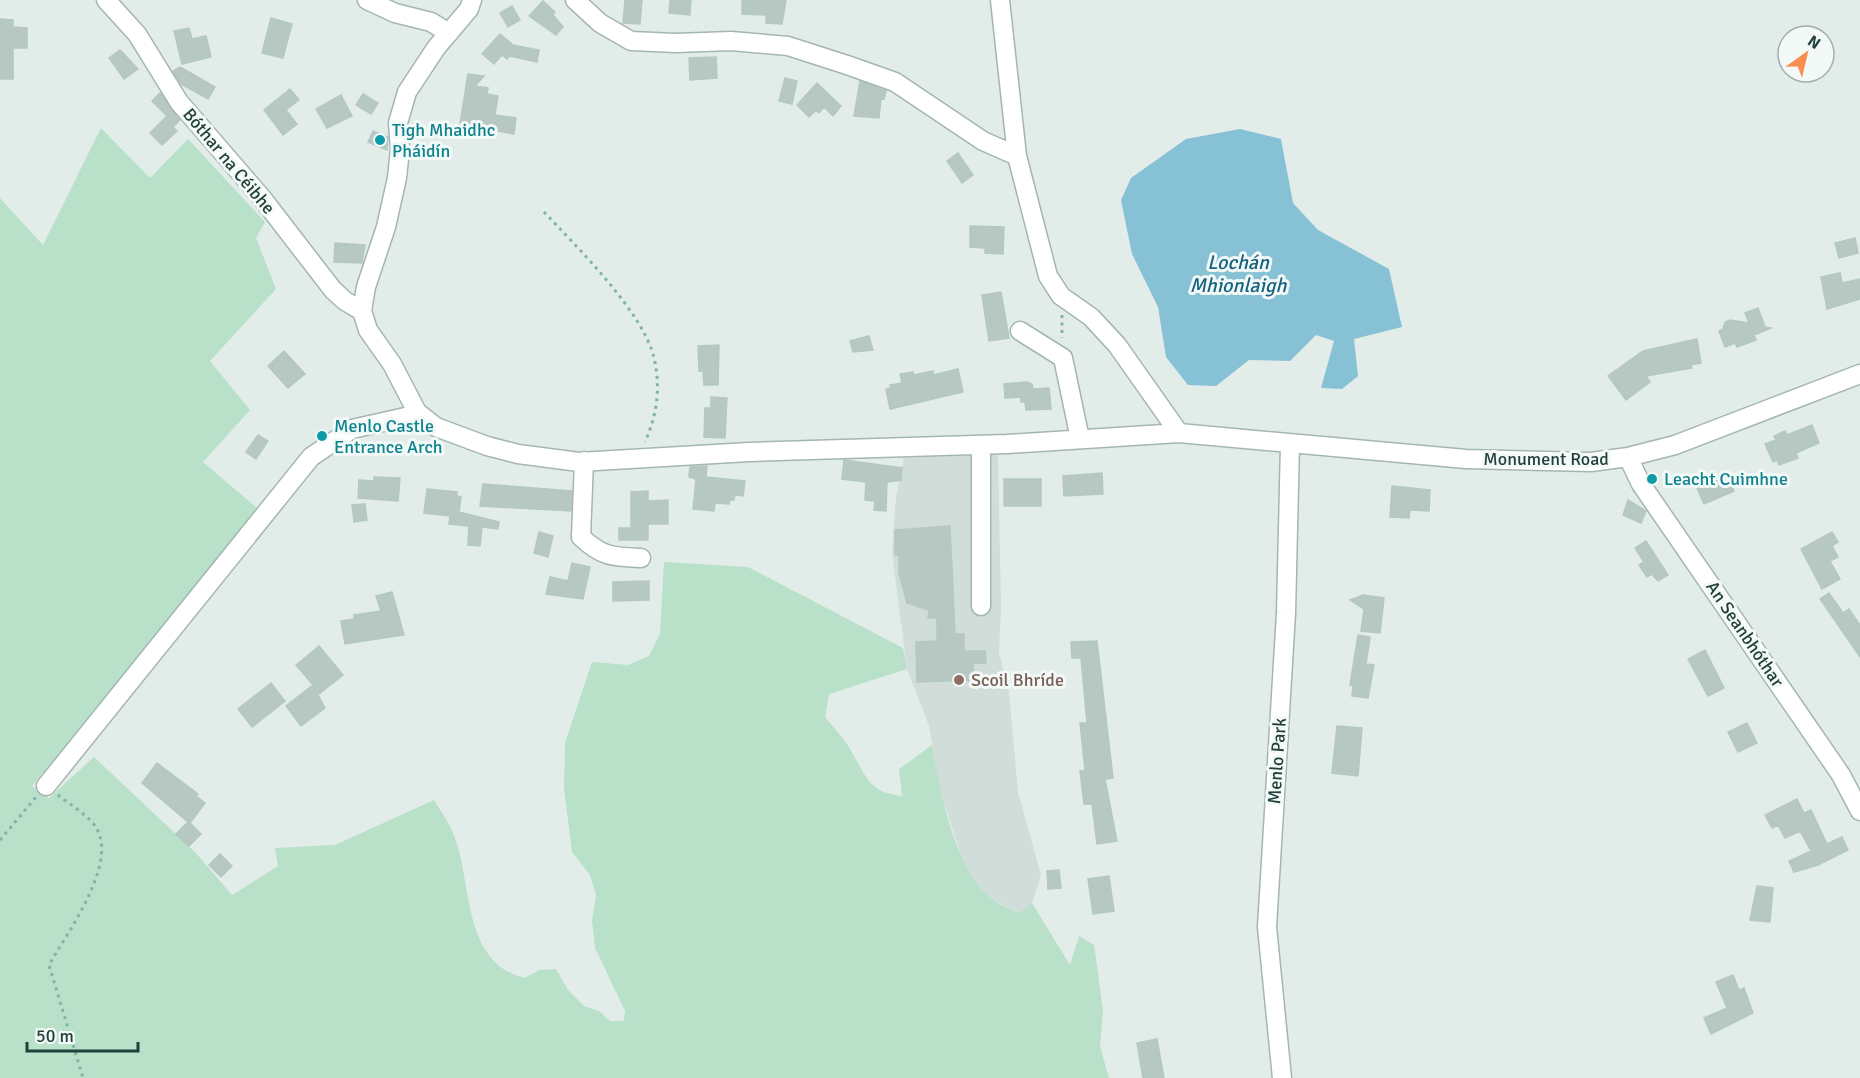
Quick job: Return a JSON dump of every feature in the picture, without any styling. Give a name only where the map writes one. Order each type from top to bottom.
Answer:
[{"type":"street","name":"Bóthar na Céibhe","points":[[106,0],[137,34],[179,102],[262,198],[333,290],[345,302],[362,311]]},
{"type":"street","points":[[368,0],[395,13],[431,22],[449,33]]},
{"type":"street","points":[[46,786],[311,457],[352,429],[410,416],[417,412],[392,364],[368,330],[362,311],[366,287],[386,227],[397,178],[400,149],[398,123],[407,92],[469,9],[472,0]]},
{"type":"street","points":[[576,0],[600,23],[631,40],[676,43],[730,41],[788,46],[847,65],[895,82],[983,141],[1017,156]]},
{"type":"street","points":[[1000,0],[1017,156],[1048,276],[1061,296],[1091,317],[1117,345],[1179,433]]},
{"type":"street","points":[[1020,331],[1063,358],[1080,439]]},
{"type":"street","name":"Monument Road","points":[[417,412],[436,427],[487,446],[518,454],[584,461],[981,445],[1179,433],[1466,459],[1591,462],[1628,458],[1675,445],[1860,374]]},
{"type":"street","name":"Menlo Park","points":[[1282,1078],[1267,927],[1286,613],[1290,444]]},
{"type":"street","points":[[981,445],[981,606]]},
{"type":"street","name":"An Seanbhóthar","points":[[1628,458],[1641,484],[1834,765],[1860,811]]},
{"type":"street","points":[[584,461],[581,537],[595,550],[612,557],[641,558]]},
{"type":"path","points":[[544,212],[627,308],[646,336],[654,356],[659,389],[653,424],[638,458]]},
{"type":"path","points":[[1061,296],[1063,358]]},
{"type":"path","points":[[0,840],[46,786],[96,828],[102,848],[98,872],[85,902],[49,965],[83,1078]]},
{"type":"shaded area","name":"Scoil Bhríde","points":[[998,454],[1001,607],[999,653],[1009,692],[1018,792],[1041,875],[1032,903],[1019,913],[988,897],[965,868],[940,790],[929,726],[907,669],[892,552],[896,497],[904,458]]},
{"type":"green space","points":[[101,128],[150,178],[188,139],[265,222],[256,238],[276,289],[210,361],[250,410],[203,462],[262,512],[32,786],[49,798],[94,757],[195,852],[232,895],[278,866],[275,848],[335,845],[434,800],[454,836],[474,921],[480,940],[490,957],[505,969],[524,978],[540,970],[556,969],[568,990],[584,1006],[599,1011],[610,1021],[624,1021],[625,1011],[595,948],[592,920],[596,895],[590,875],[572,852],[564,788],[565,743],[592,662],[628,665],[649,656],[660,634],[664,562],[748,567],[903,648],[907,669],[829,694],[825,717],[847,743],[869,780],[882,791],[891,794],[902,796],[899,769],[932,745],[944,804],[957,845],[965,864],[987,895],[1019,913],[1032,903],[1070,965],[1079,936],[1094,945],[1103,1011],[1100,1046],[1109,1078],[0,1078],[0,198],[43,245]]},
{"type":"water","name":"Lochán Mhionlaigh","points":[[1240,129],[1281,139],[1293,203],[1318,230],[1389,269],[1402,327],[1354,339],[1358,376],[1342,389],[1321,388],[1334,341],[1316,335],[1290,361],[1249,360],[1216,386],[1188,385],[1166,357],[1158,307],[1132,254],[1121,200],[1131,178],[1186,139]]},
{"type":"building","points":[[625,0],[642,0],[640,24],[623,23]]},
{"type":"building","points":[[670,0],[691,0],[690,15],[669,13]]},
{"type":"building","points":[[742,0],[786,0],[782,24],[766,23],[766,15],[742,14]]},
{"type":"building","points":[[543,1],[555,12],[553,15],[563,27],[556,35],[529,16]]},
{"type":"building","points":[[512,6],[520,20],[508,27],[500,13]]},
{"type":"building","points":[[271,18],[292,24],[283,58],[262,53]]},
{"type":"building","points":[[0,19],[13,20],[13,27],[27,28],[27,48],[13,48],[13,79],[0,79]]},
{"type":"building","points":[[189,28],[192,39],[206,36],[211,57],[182,64],[174,31]]},
{"type":"building","points":[[500,34],[513,45],[539,50],[537,62],[510,56],[507,59],[502,55],[494,64],[482,54]]},
{"type":"building","points":[[120,50],[138,69],[124,79],[109,58]]},
{"type":"building","points":[[716,57],[717,78],[690,80],[689,58]]},
{"type":"building","points":[[180,67],[215,87],[208,99],[181,84],[173,71]]},
{"type":"building","points":[[468,74],[484,76],[475,86],[488,88],[487,94],[498,96],[495,115],[516,118],[514,134],[460,124]]},
{"type":"building","points":[[785,78],[797,81],[792,104],[779,101]]},
{"type":"building","points":[[860,81],[886,91],[884,99],[881,98],[879,118],[854,116]]},
{"type":"building","points":[[817,83],[841,106],[833,116],[824,107],[819,113],[816,110],[809,117],[797,105]]},
{"type":"building","points":[[290,89],[299,100],[286,110],[297,124],[283,135],[264,110]]},
{"type":"building","points":[[160,93],[180,120],[173,127],[177,131],[162,145],[150,133],[167,116],[152,101]]},
{"type":"building","points":[[363,94],[378,103],[371,114],[356,105]]},
{"type":"building","points":[[341,95],[352,116],[327,128],[316,109]]},
{"type":"building","name":"Tigh Mhaidhc Pháidín","points":[[373,131],[388,137],[387,150],[368,142]]},
{"type":"building","points":[[958,153],[973,175],[962,183],[947,161]]},
{"type":"building","points":[[970,226],[1004,227],[1003,254],[985,253],[985,248],[970,247]]},
{"type":"building","points":[[1855,238],[1858,253],[1839,258],[1835,243]]},
{"type":"building","points":[[335,243],[365,245],[362,263],[334,262]]},
{"type":"building","points":[[1840,273],[1842,283],[1860,279],[1860,299],[1827,309],[1821,277]]},
{"type":"building","points":[[1001,292],[1009,338],[989,341],[982,295]]},
{"type":"building","points":[[1758,308],[1765,327],[1771,328],[1754,335],[1756,340],[1737,347],[1735,343],[1725,347],[1719,331],[1723,329],[1725,322],[1730,320],[1749,323],[1745,313]]},
{"type":"building","points":[[869,336],[873,350],[853,352],[850,341]]},
{"type":"building","points":[[1697,339],[1701,363],[1691,365],[1692,368],[1646,376],[1650,382],[1626,400],[1608,376],[1643,351]]},
{"type":"building","points":[[719,345],[718,385],[704,385],[703,371],[699,371],[698,346]]},
{"type":"building","points":[[284,351],[305,374],[288,388],[268,366]]},
{"type":"building","points":[[958,369],[963,392],[890,409],[886,389],[891,388],[890,385],[902,383],[900,374],[913,372],[914,375],[933,371],[933,375]]},
{"type":"building","points":[[1027,382],[1032,384],[1033,389],[1049,388],[1051,409],[1026,410],[1025,402],[1021,402],[1021,397],[1005,398],[1004,384]]},
{"type":"building","points":[[711,397],[727,398],[725,438],[704,437],[705,408],[711,408]]},
{"type":"building","points":[[1812,425],[1819,443],[1796,453],[1798,458],[1779,465],[1777,460],[1773,462],[1765,444],[1776,440],[1774,436],[1785,431],[1787,435]]},
{"type":"building","points":[[258,435],[268,441],[256,459],[246,452]]},
{"type":"building","points":[[844,460],[902,468],[901,480],[887,482],[886,511],[874,510],[875,501],[865,500],[866,482],[842,479]]},
{"type":"building","points":[[707,466],[706,477],[745,481],[743,496],[735,495],[734,500],[730,500],[729,504],[715,503],[714,511],[693,509],[696,479],[689,477],[690,467]]},
{"type":"building","points":[[1102,473],[1103,494],[1064,496],[1063,476]]},
{"type":"building","points":[[1726,474],[1734,491],[1704,504],[1697,488]]},
{"type":"building","points":[[374,477],[400,478],[398,501],[358,498],[359,480],[374,481]]},
{"type":"building","points":[[1004,479],[1041,479],[1041,506],[1004,506]]},
{"type":"building","points":[[483,484],[572,491],[571,511],[480,506]]},
{"type":"building","points":[[1392,486],[1430,490],[1429,511],[1410,510],[1409,518],[1390,517]]},
{"type":"building","points":[[427,489],[457,492],[457,496],[461,497],[459,512],[499,522],[498,529],[482,527],[480,546],[468,545],[469,526],[449,524],[450,516],[424,513]]},
{"type":"building","points":[[648,491],[648,501],[668,500],[668,524],[648,524],[648,540],[619,540],[619,528],[631,528],[631,492]]},
{"type":"building","points":[[1628,500],[1646,511],[1641,523],[1623,515]]},
{"type":"building","points":[[365,504],[367,520],[354,522],[352,505]]},
{"type":"building","points":[[950,526],[955,634],[964,634],[964,651],[985,651],[986,663],[973,663],[974,680],[917,682],[916,642],[937,641],[937,618],[928,618],[929,610],[907,603],[899,573],[899,555],[895,555],[895,530]]},
{"type":"building","points":[[539,532],[553,536],[548,557],[534,553]]},
{"type":"building","points":[[1832,532],[1838,542],[1832,546],[1838,557],[1830,561],[1840,579],[1822,589],[1801,549]]},
{"type":"building","points":[[1646,541],[1668,575],[1658,581],[1652,574],[1647,577],[1639,565],[1644,562],[1635,548]]},
{"type":"building","points":[[572,563],[590,567],[583,599],[546,594],[550,577],[568,581]]},
{"type":"building","points":[[649,581],[649,600],[613,601],[613,582]]},
{"type":"building","points":[[392,592],[404,635],[345,644],[341,621],[354,619],[354,615],[381,611],[376,596]]},
{"type":"building","points":[[1829,593],[1843,613],[1849,609],[1860,625],[1860,657],[1820,599]]},
{"type":"building","points":[[1363,595],[1384,598],[1380,633],[1361,631],[1364,609],[1350,600]]},
{"type":"building","points":[[1358,635],[1370,637],[1366,664],[1374,665],[1368,698],[1352,696],[1353,685],[1350,685]]},
{"type":"building","points":[[1097,641],[1113,778],[1105,779],[1117,841],[1097,844],[1092,804],[1084,804],[1080,771],[1085,770],[1080,723],[1087,723],[1081,658],[1072,658],[1071,642]]},
{"type":"building","points":[[319,646],[343,675],[318,695],[325,708],[301,726],[286,706],[313,685],[296,665]]},
{"type":"building","points":[[1705,650],[1724,688],[1708,696],[1688,659]]},
{"type":"building","points":[[271,683],[285,701],[252,727],[238,709]]},
{"type":"building","points":[[1747,723],[1757,743],[1738,752],[1728,732]]},
{"type":"building","points":[[1337,726],[1362,728],[1358,776],[1332,773]]},
{"type":"building","points":[[157,763],[198,794],[196,796],[205,803],[190,823],[201,834],[189,846],[176,834],[188,822],[142,783]]},
{"type":"building","points":[[1797,799],[1804,813],[1811,810],[1827,844],[1842,837],[1848,850],[1818,865],[1794,872],[1789,861],[1811,851],[1800,831],[1785,838],[1778,825],[1772,828],[1765,815]]},
{"type":"building","points":[[220,854],[232,866],[221,877],[209,865]]},
{"type":"building","points":[[1059,870],[1061,888],[1048,889],[1047,871]]},
{"type":"building","points":[[1109,876],[1114,911],[1093,914],[1088,879]]},
{"type":"building","points":[[1757,886],[1773,888],[1770,922],[1750,920]]},
{"type":"building","points":[[1733,975],[1739,990],[1744,988],[1753,1013],[1711,1034],[1704,1018],[1727,1008],[1716,982]]},
{"type":"building","points":[[1157,1039],[1164,1078],[1143,1078],[1137,1043]]},
{"type":"place","name":"Tigh Mhaidhc Pháidín","points":[[380,140]]},
{"type":"place","name":"Menlo Castle Entrance Arch","points":[[322,436]]},
{"type":"place","name":"Leacht Cuimhne","points":[[1652,479]]},
{"type":"place","name":"Scoil Bhríde","points":[[959,680]]}]
